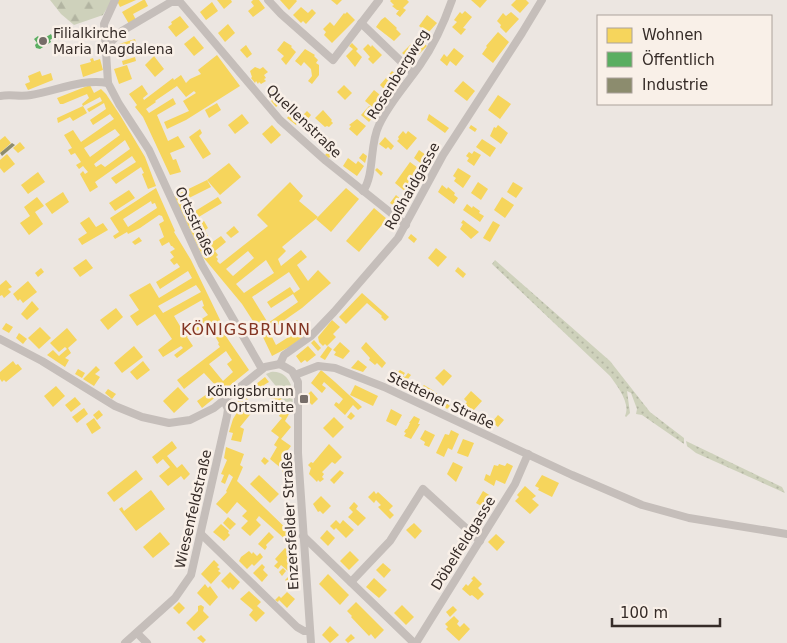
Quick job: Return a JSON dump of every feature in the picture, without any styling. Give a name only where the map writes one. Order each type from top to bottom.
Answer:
[{"type":"street","points":[[0,96],[28,96],[90,81],[108,83],[104,24],[115,0]]},
{"type":"street","points":[[268,0],[333,60],[376,3],[367,0]]},
{"type":"street","name":"Rosenbergweg","points":[[363,192],[367,183],[377,130],[388,108],[413,74],[438,34],[452,0]]},
{"type":"street","name":"Roßhaidgasse","points":[[280,364],[284,355],[310,336],[343,302],[398,238],[443,155],[542,0]]},
{"type":"street","name":"Quellenstraße","points":[[106,52],[111,42],[122,31],[171,2],[177,1],[185,7],[274,114],[321,157],[406,225]]},
{"type":"street","points":[[361,23],[413,74]]},
{"type":"street","name":"Ortsstraße","points":[[108,83],[119,104],[149,150],[202,265],[262,369]]},
{"type":"street","points":[[0,338],[42,361],[115,406],[151,420],[169,423],[182,422],[197,417],[224,401],[268,366],[280,364],[290,369],[295,375]]},
{"type":"street","name":"Stettener Straße","points":[[295,375],[318,366],[330,367],[349,373],[384,387],[572,475],[642,505],[690,518],[787,534]]},
{"type":"street","name":"Enzersfelder Straße","points":[[295,375],[298,382],[298,453],[311,643]]},
{"type":"street","name":"Wiesenfeldstraße","points":[[125,643],[175,598],[194,569],[227,416],[228,409],[224,401]]},
{"type":"street","name":"Döbelfeldgasse","points":[[303,536],[415,643],[515,484],[528,454]]},
{"type":"street","points":[[351,582],[390,541],[423,489],[480,541]]},
{"type":"street","points":[[201,534],[297,627],[304,631],[310,631]]},
{"type":"street","points":[[137,633],[147,643]]},
{"type":"green space","points":[[50,0],[112,0],[103,15],[74,25],[61,14]]},
{"type":"green space","points":[[495,260],[610,361],[650,412],[684,438],[684,444],[642,415],[636,414],[637,409],[631,393],[627,391],[630,413],[626,417],[625,400],[610,376],[492,264]]},
{"type":"green space","points":[[271,372],[281,373],[286,377],[291,385],[290,393],[292,393],[293,407],[281,399],[279,390],[266,374]]},
{"type":"green space","points":[[686,441],[782,487],[785,493],[696,453],[687,446]]},
{"type":"building: Wohnen","points":[[136,0],[120,7],[117,1]]},
{"type":"building: Wohnen","points":[[145,0],[148,6],[133,14],[136,20],[129,24],[122,12]]},
{"type":"building: Wohnen","points":[[217,0],[231,0],[232,2],[224,9]]},
{"type":"building: Wohnen","points":[[259,0],[265,8],[253,17],[248,11],[254,6],[251,2]]},
{"type":"building: Wohnen","points":[[280,0],[296,0],[297,1],[289,10]]},
{"type":"building: Wohnen","points":[[331,0],[342,0],[337,5]]},
{"type":"building: Wohnen","points":[[391,0],[407,0],[409,2],[403,8],[406,10],[400,17],[396,14],[399,10],[392,6],[394,5]]},
{"type":"building: Wohnen","points":[[471,0],[487,0],[480,8]]},
{"type":"building: Wohnen","points":[[516,0],[526,0],[529,3],[520,13],[511,5]]},
{"type":"building: Wohnen","points":[[212,2],[218,11],[206,20],[200,12]]},
{"type":"building: Wohnen","points":[[301,7],[308,13],[312,9],[316,13],[306,24],[303,21],[301,23],[293,15]]},
{"type":"building: Wohnen","points":[[465,11],[472,17],[463,28],[466,29],[461,35],[452,27],[457,22],[454,20],[460,12],[462,14]]},
{"type":"building: Wohnen","points":[[347,12],[355,20],[332,43],[324,35],[326,32],[323,29],[330,22],[334,26],[344,13]]},
{"type":"building: Wohnen","points":[[511,12],[519,19],[506,33],[497,21],[503,13],[506,16]]},
{"type":"building: Wohnen","points":[[427,15],[437,23],[428,33],[419,26]]},
{"type":"building: Wohnen","points":[[180,16],[189,27],[176,37],[168,27],[172,24],[171,22]]},
{"type":"building: Wohnen","points":[[385,17],[401,34],[394,41],[376,27]]},
{"type":"building: Wohnen","points":[[228,24],[235,33],[225,42],[218,33]]},
{"type":"building: Wohnen","points":[[498,32],[509,42],[493,63],[482,54]]},
{"type":"building: Wohnen","points":[[194,36],[204,48],[194,56],[184,44]]},
{"type":"building: Wohnen","points":[[135,39],[139,53],[123,57],[119,44]]},
{"type":"building: Wohnen","points":[[284,41],[292,46],[296,52],[286,65],[281,59],[284,56],[277,50]]},
{"type":"building: Wohnen","points":[[422,41],[427,46],[412,61],[402,53],[413,42],[418,46]]},
{"type":"building: Wohnen","points":[[352,43],[362,57],[355,67],[346,56],[353,49],[349,46]]},
{"type":"building: Wohnen","points":[[368,44],[371,47],[372,45],[382,55],[373,64],[363,49]]},
{"type":"building: Wohnen","points":[[246,45],[252,54],[247,58],[240,50]]},
{"type":"building: Wohnen","points":[[454,48],[464,56],[456,66],[450,61],[447,66],[440,60],[444,54],[447,57]]},
{"type":"building: Wohnen","points":[[305,49],[315,55],[318,60],[316,63],[319,65],[319,75],[312,84],[308,81],[312,76],[311,69],[304,62],[301,66],[295,61]]},
{"type":"building: Wohnen","points":[[217,55],[240,86],[186,120],[167,129],[164,122],[189,111],[183,101],[196,93],[194,91],[186,97],[177,86],[146,109],[149,113],[173,98],[176,104],[157,115],[168,141],[178,136],[185,147],[170,153],[173,160],[176,159],[181,172],[170,175],[143,117],[135,107],[137,105],[129,94],[142,85],[148,94],[143,98],[144,100],[173,78],[174,80],[181,75],[186,83],[201,74],[198,70]]},
{"type":"building: Wohnen","points":[[154,56],[164,69],[155,77],[145,65]]},
{"type":"building: Wohnen","points":[[135,57],[136,61],[123,65],[122,61]]},
{"type":"building: Wohnen","points":[[93,58],[94,61],[100,59],[103,70],[83,77],[80,65],[91,62],[90,59]]},
{"type":"building: Wohnen","points":[[127,65],[132,79],[119,84],[114,69]]},
{"type":"building: Wohnen","points":[[255,67],[260,69],[263,67],[268,72],[264,75],[266,81],[261,84],[259,82],[258,84],[256,81],[255,83],[251,78],[250,71]]},
{"type":"building: Wohnen","points":[[40,71],[42,76],[51,73],[53,80],[28,90],[25,84],[30,82],[28,76]]},
{"type":"building: Wohnen","points":[[392,71],[401,78],[390,91],[394,95],[390,100],[385,95],[387,92],[380,85]]},
{"type":"building: Wohnen","points":[[463,81],[475,91],[467,101],[454,91]]},
{"type":"building: Wohnen","points":[[90,85],[94,93],[101,89],[120,115],[145,157],[156,186],[148,189],[141,167],[116,184],[111,178],[136,162],[132,156],[95,182],[98,187],[90,192],[80,174],[83,171],[85,174],[88,172],[83,166],[79,169],[76,165],[81,162],[75,153],[71,155],[68,150],[72,148],[64,135],[73,130],[81,142],[114,119],[110,114],[93,125],[90,120],[106,109],[104,103],[89,112],[87,109],[102,101],[100,97],[83,106],[82,104],[89,98],[87,94],[63,104],[60,104],[57,98]],"holes":[[[115,129],[120,135],[90,157],[84,148]],[[125,140],[130,149],[105,167],[101,164],[96,167],[94,164]]]},
{"type":"building: Wohnen","points":[[344,85],[352,93],[345,100],[337,92]]},
{"type":"building: Wohnen","points":[[277,88],[287,101],[282,107],[280,104],[276,107],[267,96]]},
{"type":"building: Wohnen","points":[[374,90],[385,99],[375,109],[365,101]]},
{"type":"building: Wohnen","points":[[498,95],[511,104],[500,119],[488,110]]},
{"type":"building: Wohnen","points":[[217,103],[221,110],[209,118],[205,110]]},
{"type":"building: Wohnen","points":[[83,106],[87,113],[73,121],[70,117],[58,123],[57,118]]},
{"type":"building: Wohnen","points":[[369,106],[377,112],[369,122],[361,115]]},
{"type":"building: Wohnen","points":[[294,110],[301,117],[307,111],[311,115],[303,125],[299,121],[296,125],[287,118]]},
{"type":"building: Wohnen","points":[[323,110],[332,120],[333,123],[329,127],[325,127],[315,118]]},
{"type":"building: Wohnen","points":[[242,114],[249,123],[235,134],[228,125]]},
{"type":"building: Wohnen","points":[[429,114],[449,128],[445,133],[427,120]]},
{"type":"building: Wohnen","points":[[357,119],[366,126],[357,136],[349,129],[351,126],[349,125]]},
{"type":"building: Wohnen","points":[[272,125],[281,135],[271,144],[262,134]]},
{"type":"building: Wohnen","points":[[471,125],[477,129],[475,132],[469,128]]},
{"type":"building: Wohnen","points":[[498,125],[508,133],[501,144],[490,136],[494,127],[496,128]]},
{"type":"building: Wohnen","points":[[200,129],[202,133],[199,136],[211,154],[203,159],[189,137]]},
{"type":"building: Wohnen","points":[[403,131],[406,134],[408,131],[417,138],[407,150],[397,141]]},
{"type":"building: Wohnen","points":[[5,136],[11,143],[0,153],[0,140]]},
{"type":"building: Wohnen","points":[[327,137],[335,144],[331,149],[334,152],[329,158],[319,145]]},
{"type":"building: Wohnen","points":[[385,137],[394,146],[391,150],[379,144]]},
{"type":"building: Wohnen","points":[[482,139],[496,148],[490,157],[476,147]]},
{"type":"building: Wohnen","points":[[20,142],[25,148],[18,153],[13,148]]},
{"type":"building: Wohnen","points":[[419,150],[430,158],[424,166],[414,158]]},
{"type":"building: Wohnen","points":[[474,151],[481,155],[474,166],[467,161],[469,158],[466,156],[469,152],[472,154]]},
{"type":"building: Wohnen","points":[[363,153],[367,156],[365,163],[359,158]]},
{"type":"building: Wohnen","points":[[7,154],[15,164],[4,173],[0,168],[0,160]]},
{"type":"building: Wohnen","points":[[348,158],[356,164],[358,161],[364,166],[357,176],[343,166]]},
{"type":"building: Wohnen","points":[[410,162],[422,171],[407,193],[395,183]]},
{"type":"building: Wohnen","points":[[229,163],[241,177],[220,195],[207,180]]},
{"type":"building: Wohnen","points":[[377,168],[383,173],[381,176],[375,170]]},
{"type":"building: Wohnen","points":[[458,168],[471,176],[463,188],[454,181],[456,178],[453,176]]},
{"type":"building: Wohnen","points":[[38,172],[45,182],[28,194],[21,185]]},
{"type":"building: Wohnen","points":[[207,180],[211,187],[185,200],[192,213],[218,197],[222,203],[196,220],[199,224],[204,221],[208,228],[205,230],[211,243],[221,236],[226,242],[215,251],[218,255],[216,257],[217,261],[220,264],[268,226],[257,215],[290,182],[303,196],[299,201],[318,217],[282,247],[286,251],[278,259],[281,266],[301,250],[307,257],[297,265],[308,281],[318,270],[331,283],[302,308],[269,331],[276,345],[295,333],[290,325],[297,320],[307,334],[291,346],[272,356],[262,335],[242,304],[203,257],[174,196]],"holes":[[[248,251],[254,258],[233,276],[226,269]],[[266,260],[274,273],[244,293],[236,284]],[[289,272],[300,289],[294,293],[290,287],[267,302],[271,308],[293,294],[298,302],[268,323],[252,297]]]},
{"type":"building: Wohnen","points":[[478,182],[488,189],[481,200],[471,193]]},
{"type":"building: Wohnen","points":[[513,182],[523,188],[516,198],[507,192]]},
{"type":"building: Wohnen","points":[[442,185],[455,193],[454,195],[458,198],[454,204],[438,192]]},
{"type":"building: Wohnen","points":[[156,188],[174,232],[191,260],[223,326],[215,330],[211,322],[187,337],[193,346],[177,358],[174,355],[183,348],[181,346],[163,357],[158,350],[172,339],[155,314],[137,326],[130,316],[139,310],[129,295],[150,283],[159,298],[192,278],[188,271],[160,289],[156,282],[180,267],[177,263],[174,265],[170,260],[174,257],[170,252],[175,249],[169,242],[162,246],[159,240],[164,237],[159,224],[164,221],[162,216],[159,215],[140,228],[128,234],[127,232],[115,239],[113,236],[119,232],[110,218]],"holes":[[[151,201],[152,204],[155,203],[157,208],[128,227],[123,219]],[[196,285],[201,292],[163,313],[158,306]],[[202,300],[204,306],[202,307],[208,315],[183,331],[174,316]]]},
{"type":"building: Wohnen","points":[[346,188],[359,199],[331,232],[316,219]]},
{"type":"building: Wohnen","points":[[129,190],[135,198],[115,211],[109,203]]},
{"type":"building: Wohnen","points":[[63,192],[69,202],[52,214],[45,204]]},
{"type":"building: Wohnen","points":[[396,195],[404,202],[399,210],[390,203]]},
{"type":"building: Wohnen","points":[[37,197],[44,206],[35,212],[43,224],[29,235],[20,223],[30,216],[24,207]]},
{"type":"building: Wohnen","points":[[502,197],[514,205],[505,218],[494,210]]},
{"type":"building: Wohnen","points":[[467,204],[472,208],[473,206],[484,216],[480,222],[463,210]]},
{"type":"building: Wohnen","points":[[374,208],[387,219],[359,252],[346,241]]},
{"type":"building: Wohnen","points":[[89,217],[96,227],[103,223],[108,230],[82,245],[78,239],[87,233],[80,223]]},
{"type":"building: Wohnen","points":[[463,220],[479,232],[471,239],[460,229]]},
{"type":"building: Wohnen","points":[[493,221],[500,225],[490,242],[483,238]]},
{"type":"building: Wohnen","points":[[234,226],[239,232],[231,238],[226,233]]},
{"type":"building: Wohnen","points":[[411,234],[417,239],[414,243],[408,238]]},
{"type":"building: Wohnen","points":[[139,237],[142,241],[135,245],[132,242]]},
{"type":"building: Wohnen","points":[[436,248],[447,257],[438,267],[428,258]]},
{"type":"building: Wohnen","points":[[86,259],[93,268],[80,277],[73,268]]},
{"type":"building: Wohnen","points":[[458,267],[466,274],[463,278],[455,271]]},
{"type":"building: Wohnen","points":[[41,268],[44,272],[38,277],[35,273]]},
{"type":"building: Wohnen","points":[[6,280],[12,287],[8,289],[11,292],[4,298],[2,295],[0,296],[0,285]]},
{"type":"building: Wohnen","points":[[28,281],[37,292],[23,303],[20,299],[18,301],[13,294]]},
{"type":"building: Wohnen","points":[[362,293],[389,317],[385,321],[367,303],[346,324],[339,317]]},
{"type":"building: Wohnen","points":[[32,301],[39,309],[27,320],[21,314]]},
{"type":"building: Wohnen","points":[[116,308],[123,317],[108,330],[100,320]]},
{"type":"building: Wohnen","points":[[332,320],[340,327],[333,334],[336,337],[327,346],[325,344],[323,346],[319,342],[318,337]]},
{"type":"building: Wohnen","points":[[6,323],[13,327],[9,333],[2,329]]},
{"type":"building: Wohnen","points":[[40,327],[51,338],[39,349],[28,338]]},
{"type":"building: Wohnen","points":[[67,328],[77,340],[68,348],[71,353],[65,358],[69,360],[65,367],[47,355],[53,350],[59,356],[67,349],[65,347],[59,352],[50,343]]},
{"type":"building: Wohnen","points":[[223,332],[249,370],[202,408],[197,401],[217,387],[204,373],[184,389],[177,380],[220,347],[215,336]],"holes":[[[226,351],[232,360],[227,364],[233,372],[223,381],[209,364]]]},
{"type":"building: Wohnen","points":[[19,333],[27,339],[23,344],[16,338]]},
{"type":"building: Wohnen","points":[[314,340],[321,348],[318,351],[311,343]]},
{"type":"building: Wohnen","points":[[340,342],[350,351],[343,359],[334,355],[336,352],[333,350]]},
{"type":"building: Wohnen","points":[[366,342],[386,363],[382,368],[377,363],[375,365],[369,360],[370,358],[361,348]]},
{"type":"building: Wohnen","points":[[134,346],[143,357],[122,373],[114,363]]},
{"type":"building: Wohnen","points":[[308,346],[316,355],[307,362],[305,360],[301,363],[296,356]]},
{"type":"building: Wohnen","points":[[328,346],[332,349],[325,360],[320,357]]},
{"type":"building: Wohnen","points":[[358,360],[367,367],[363,372],[351,368]]},
{"type":"building: Wohnen","points":[[13,361],[22,369],[6,382],[4,380],[2,382],[0,372]]},
{"type":"building: Wohnen","points":[[143,361],[150,370],[137,380],[130,372]]},
{"type":"building: Wohnen","points":[[96,366],[100,370],[95,374],[100,377],[94,386],[83,379]]},
{"type":"building: Wohnen","points":[[78,369],[85,373],[82,378],[75,374]]},
{"type":"building: Wohnen","points":[[444,369],[452,376],[443,386],[435,378]]},
{"type":"building: Wohnen","points":[[321,370],[362,407],[358,410],[353,405],[345,415],[334,405],[336,402],[339,404],[343,399],[324,382],[322,385],[326,388],[322,393],[311,383]]},
{"type":"building: Wohnen","points":[[396,370],[405,373],[403,376],[405,377],[408,373],[411,375],[401,388],[391,378]]},
{"type":"building: Wohnen","points":[[265,377],[269,382],[264,385],[267,389],[257,398],[250,389]]},
{"type":"building: Wohnen","points":[[355,385],[378,396],[373,406],[350,395]]},
{"type":"building: Wohnen","points":[[424,385],[434,391],[450,406],[447,409],[439,401],[437,403],[421,388]]},
{"type":"building: Wohnen","points":[[56,386],[65,396],[53,407],[44,396]]},
{"type":"building: Wohnen","points":[[178,387],[189,399],[174,413],[163,401]]},
{"type":"building: Wohnen","points":[[108,389],[116,394],[112,399],[105,393]]},
{"type":"building: Wohnen","points":[[278,391],[281,399],[293,407],[285,421],[291,427],[281,439],[291,446],[281,459],[291,467],[292,488],[285,482],[282,469],[270,459],[277,447],[274,445],[279,437],[271,431],[282,418],[279,416],[284,408],[273,402],[270,396]]},
{"type":"building: Wohnen","points":[[311,391],[318,399],[312,405],[306,399],[306,396]]},
{"type":"building: Wohnen","points":[[471,391],[482,401],[473,411],[465,404],[467,402],[464,399]]},
{"type":"building: Wohnen","points":[[244,395],[248,400],[243,404],[253,411],[240,427],[244,429],[241,442],[231,440],[233,433],[229,432],[238,411],[235,409],[238,400]]},
{"type":"building: Wohnen","points":[[75,397],[81,404],[71,412],[65,405]]},
{"type":"building: Wohnen","points":[[84,408],[88,414],[77,423],[72,417]]},
{"type":"building: Wohnen","points":[[391,409],[402,415],[396,426],[386,421]]},
{"type":"building: Wohnen","points":[[99,410],[103,415],[97,420],[93,415]]},
{"type":"building: Wohnen","points":[[351,412],[355,416],[351,420],[347,417]]},
{"type":"building: Wohnen","points":[[498,415],[504,420],[498,427],[492,422]]},
{"type":"building: Wohnen","points":[[414,416],[420,419],[418,424],[420,424],[411,439],[404,436],[406,433],[404,432]]},
{"type":"building: Wohnen","points":[[334,417],[344,427],[333,438],[323,428]]},
{"type":"building: Wohnen","points":[[94,418],[101,428],[92,434],[86,424]]},
{"type":"building: Wohnen","points":[[425,430],[435,435],[429,447],[424,445],[425,442],[420,439]]},
{"type":"building: Wohnen","points":[[451,430],[459,434],[452,450],[448,448],[444,457],[436,453],[445,434],[449,435]]},
{"type":"building: Wohnen","points":[[463,439],[474,443],[468,457],[457,453]]},
{"type":"building: Wohnen","points":[[172,441],[177,448],[167,456],[177,468],[182,464],[190,474],[184,480],[181,476],[168,486],[159,476],[170,467],[163,459],[157,464],[152,457]]},
{"type":"building: Wohnen","points":[[329,444],[342,457],[335,464],[332,462],[322,472],[324,479],[317,482],[309,474],[311,468],[308,465],[311,462],[313,463]]},
{"type":"building: Wohnen","points":[[226,447],[244,454],[240,465],[243,467],[237,481],[295,537],[295,548],[259,516],[256,520],[261,525],[250,536],[241,528],[248,521],[242,516],[247,511],[237,502],[227,514],[216,504],[227,492],[233,477],[229,474],[225,484],[221,482],[224,475],[221,474],[227,460],[224,458]]},
{"type":"building: Wohnen","points":[[264,457],[269,461],[265,465],[261,461]]},
{"type":"building: Wohnen","points":[[453,462],[463,467],[456,482],[447,474]]},
{"type":"building: Wohnen","points":[[507,463],[513,466],[505,484],[496,480],[494,486],[484,480],[486,474],[490,476],[494,465],[505,466]]},
{"type":"building: Wohnen","points":[[136,470],[143,479],[114,502],[107,493]]},
{"type":"building: Wohnen","points":[[340,470],[344,473],[334,484],[330,480]]},
{"type":"building: Wohnen","points":[[259,475],[279,494],[270,503],[250,484]]},
{"type":"building: Wohnen","points":[[542,475],[559,483],[552,497],[538,490],[539,488],[535,486]]},
{"type":"building: Wohnen","points":[[525,486],[536,496],[532,499],[539,505],[530,514],[515,501],[519,497],[517,495]]},
{"type":"building: Wohnen","points":[[151,490],[165,509],[136,531],[119,509],[122,507],[124,511]]},
{"type":"building: Wohnen","points":[[374,491],[376,494],[378,492],[393,506],[389,510],[394,515],[390,519],[378,507],[381,505],[376,500],[374,503],[368,497]]},
{"type":"building: Wohnen","points":[[483,491],[497,500],[490,511],[476,503]]},
{"type":"building: Wohnen","points":[[321,496],[331,506],[323,514],[320,511],[318,512],[313,504]]},
{"type":"building: Wohnen","points":[[354,502],[358,506],[356,509],[366,518],[358,526],[348,517],[353,512],[349,508]]},
{"type":"building: Wohnen","points":[[228,517],[236,524],[230,530],[223,523]]},
{"type":"building: Wohnen","points":[[336,520],[340,524],[343,520],[354,530],[346,538],[336,528],[334,530],[330,526]]},
{"type":"building: Wohnen","points":[[414,523],[422,531],[415,539],[406,530]]},
{"type":"building: Wohnen","points":[[221,524],[229,531],[230,535],[224,541],[213,532]]},
{"type":"building: Wohnen","points":[[327,530],[335,538],[328,546],[320,538]]},
{"type":"building: Wohnen","points":[[160,532],[170,544],[153,558],[143,547]]},
{"type":"building: Wohnen","points":[[269,532],[274,537],[266,545],[265,550],[258,544]]},
{"type":"building: Wohnen","points":[[496,534],[505,542],[497,551],[488,542]]},
{"type":"building: Wohnen","points":[[285,548],[298,560],[288,571],[281,565],[278,569],[274,566],[278,562],[275,559]]},
{"type":"building: Wohnen","points":[[249,551],[257,556],[260,553],[263,557],[254,566],[252,564],[247,569],[239,561]]},
{"type":"building: Wohnen","points":[[350,551],[359,560],[349,570],[340,561]]},
{"type":"building: Wohnen","points":[[214,560],[219,565],[217,567],[220,569],[218,571],[221,573],[211,584],[201,574]]},
{"type":"building: Wohnen","points":[[383,563],[391,570],[384,578],[376,570]]},
{"type":"building: Wohnen","points":[[262,564],[265,567],[263,570],[268,575],[262,582],[253,573]]},
{"type":"building: Wohnen","points":[[283,568],[286,571],[282,576],[279,572]]},
{"type":"building: Wohnen","points":[[230,572],[240,582],[233,590],[230,587],[229,589],[221,581]]},
{"type":"building: Wohnen","points":[[291,574],[296,579],[291,585],[285,580]]},
{"type":"building: Wohnen","points":[[328,574],[349,595],[340,605],[319,584]]},
{"type":"building: Wohnen","points":[[474,576],[482,584],[478,588],[484,594],[478,600],[462,589],[466,584],[468,586]]},
{"type":"building: Wohnen","points":[[374,578],[387,590],[379,598],[366,587]]},
{"type":"building: Wohnen","points":[[205,584],[208,588],[210,586],[218,597],[210,606],[197,593]]},
{"type":"building: Wohnen","points":[[249,591],[261,602],[257,606],[265,613],[256,622],[249,615],[253,610],[240,599]]},
{"type":"building: Wohnen","points":[[287,592],[295,599],[287,608],[279,600],[278,602],[275,600],[279,596],[281,598]]},
{"type":"building: Wohnen","points":[[179,602],[185,608],[179,614],[173,608]]},
{"type":"building: Wohnen","points":[[356,602],[384,630],[375,639],[371,634],[369,636],[347,611]]},
{"type":"building: Wohnen","points":[[402,605],[414,617],[406,625],[394,613]]},
{"type":"building: Wohnen","points":[[198,606],[204,607],[203,611],[209,617],[194,631],[186,623],[198,611]]},
{"type":"building: Wohnen","points":[[453,606],[457,610],[450,617],[446,612]]},
{"type":"building: Wohnen","points":[[454,616],[459,621],[457,624],[460,627],[464,623],[470,629],[459,641],[446,629],[448,627],[445,624]]},
{"type":"building: Wohnen","points":[[330,626],[339,635],[330,643],[322,635]]},
{"type":"building: Wohnen","points":[[351,634],[355,638],[348,643],[345,640]]},
{"type":"building: Wohnen","points":[[201,635],[206,640],[203,643],[197,638]]},
{"type":"building: Öffentlich","name":"Filialkirche Maria Magdalena","points":[[51,34],[53,38],[50,40],[51,42],[40,49],[36,48],[35,45],[37,43],[34,39],[38,36],[41,40]]},
{"type":"building: Industrie","points":[[12,143],[15,145],[2,156],[0,153]]},
{"type":"place","name":"Filialkirche Maria Magdalena","points":[[43,41]]},
{"type":"place","name":"Königsbrunn Ortsmitte","points":[[304,399]]},
{"type":"district","name":"KÖNIGSBRUNN","points":[[246,329]]}]
